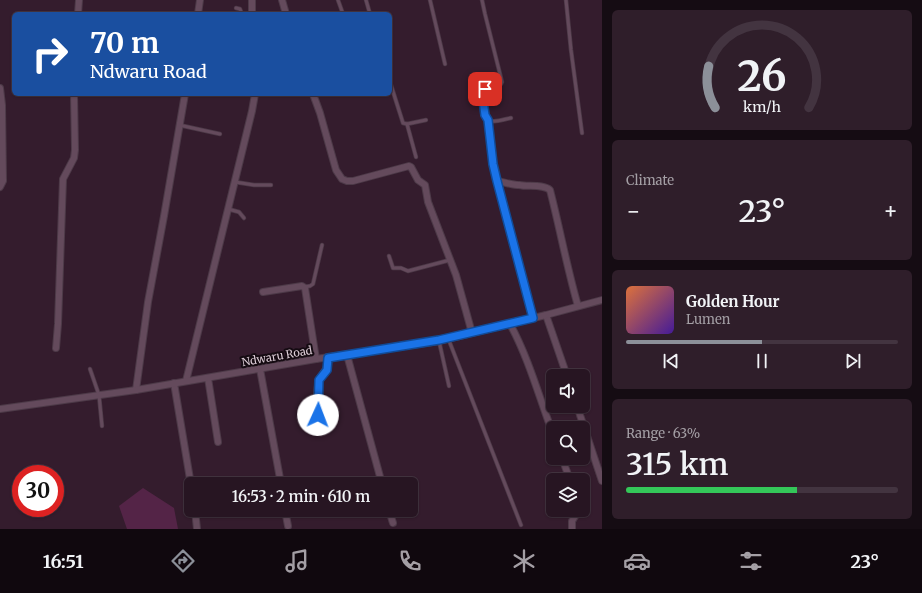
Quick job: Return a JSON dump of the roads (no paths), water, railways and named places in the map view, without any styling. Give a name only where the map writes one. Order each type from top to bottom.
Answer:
[{"type":"street","points":[[78,12],[79,0]]},
{"type":"street","points":[[198,12],[200,0]]},
{"type":"street","points":[[252,0],[252,12]]},
{"type":"street","points":[[282,0],[285,12]]},
{"type":"street","points":[[0,88],[3,181],[0,187]]},
{"type":"street","points":[[56,348],[63,179],[74,158],[74,96]]},
{"type":"street","points":[[136,390],[148,302],[184,96]]},
{"type":"street","points":[[186,381],[255,96]]},
{"type":"street","points":[[314,96],[336,170],[342,179],[353,181],[409,166],[418,180],[425,185],[428,202],[456,275],[472,333]]},
{"type":"street","points":[[488,120],[493,164],[533,318]]},
{"type":"street","points":[[497,181],[548,188],[550,190],[561,232],[569,275],[578,306]]},
{"type":"street","points":[[263,292],[302,286],[304,287],[307,294],[316,359]]},
{"type":"street","name":"Ndwaru Road","points":[[0,409],[136,390],[316,359],[439,340],[510,324],[602,300]]},
{"type":"street","points":[[546,315],[565,369]]},
{"type":"street","points":[[510,324],[521,344],[531,369],[549,421]]},
{"type":"street","points":[[347,355],[380,477]]},
{"type":"street","points":[[319,420],[317,410],[319,380],[327,370],[328,358]]},
{"type":"street","points":[[260,369],[280,477]]},
{"type":"street","points":[[208,378],[218,442]]},
{"type":"street","points":[[174,383],[190,477]]},
{"type":"street","points":[[580,413],[602,481]]},
{"type":"street","points":[[196,517],[197,529]]},
{"type":"street","points":[[286,517],[288,526]]},
{"type":"street","points":[[391,517],[393,522]]},
{"type":"street","points":[[572,529],[572,521],[575,517]]},
{"type":"lane","points":[[338,0],[342,12]]},
{"type":"lane","points":[[366,0],[369,12]]},
{"type":"lane","points":[[430,0],[445,64]]},
{"type":"lane","points":[[482,0],[484,14],[502,82],[501,84],[482,91],[485,115],[488,120],[495,121],[511,118]]},
{"type":"lane","points":[[566,0],[582,133]]},
{"type":"lane","points":[[236,8],[240,9],[241,12]]},
{"type":"lane","points":[[392,89],[402,122],[407,124],[426,120]]},
{"type":"lane","points":[[407,124],[416,157]]},
{"type":"lane","points":[[179,125],[220,134]]},
{"type":"lane","points":[[235,182],[254,185],[271,185]]},
{"type":"lane","points":[[228,208],[239,212],[244,218]]},
{"type":"lane","points":[[304,287],[313,284],[322,245]]},
{"type":"lane","points":[[389,256],[393,268],[401,268],[408,271],[450,260]]},
{"type":"lane","points":[[448,338],[521,525]]},
{"type":"lane","points":[[439,340],[449,386]]},
{"type":"lane","points":[[90,370],[99,395],[102,426]]}]
